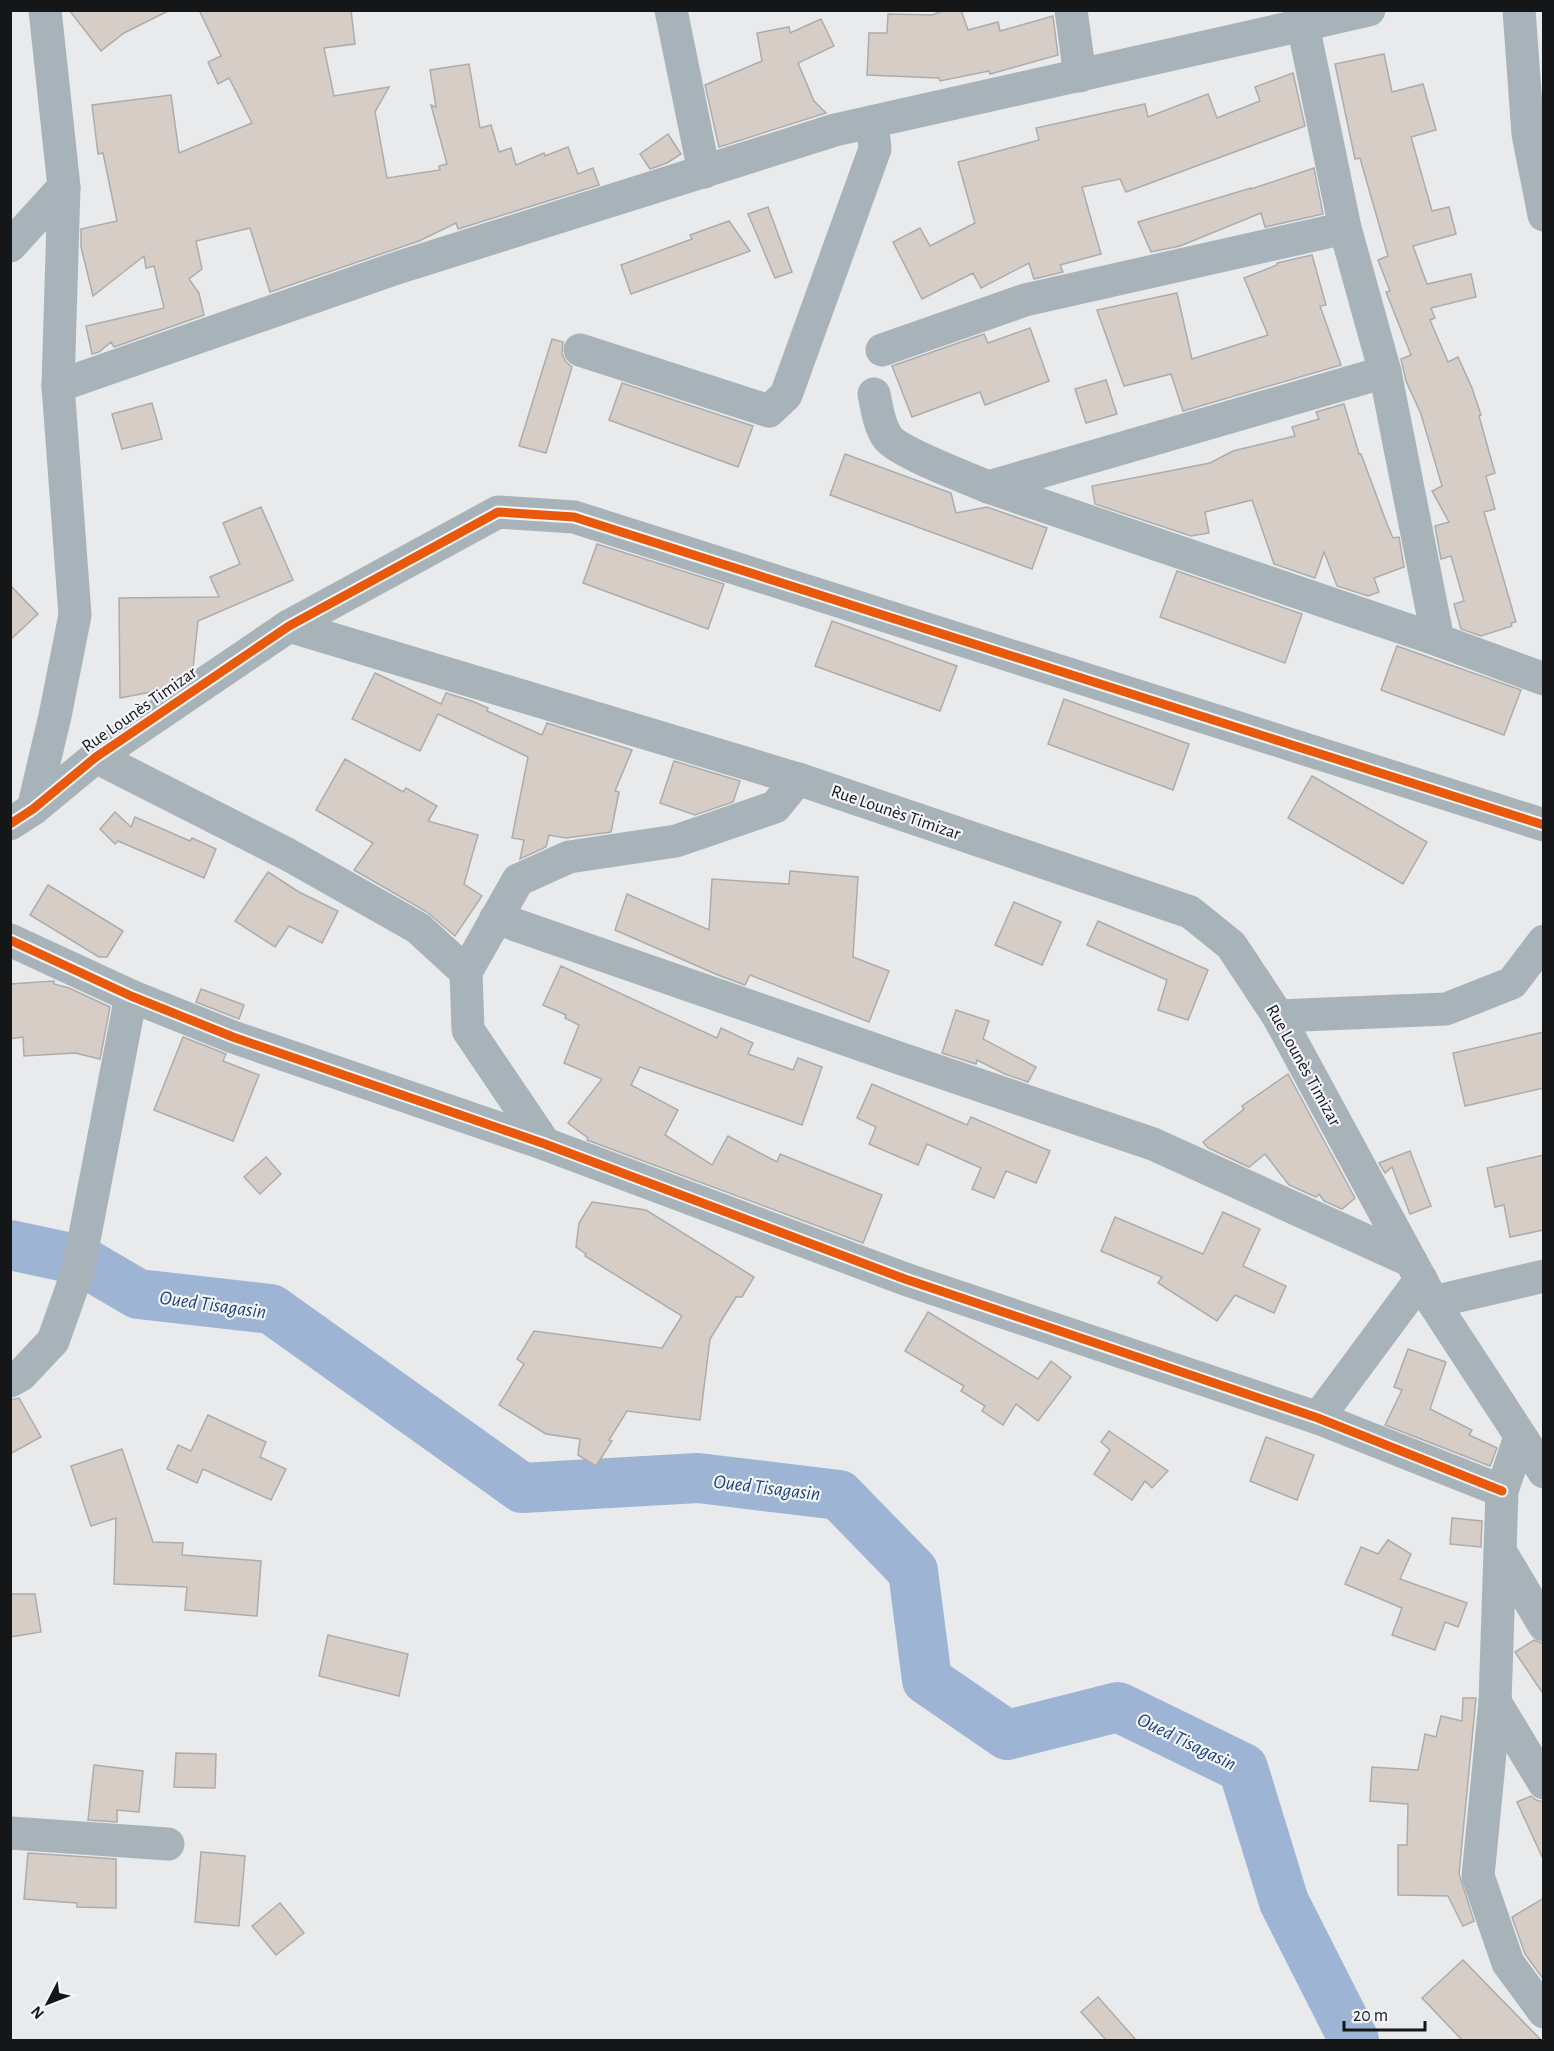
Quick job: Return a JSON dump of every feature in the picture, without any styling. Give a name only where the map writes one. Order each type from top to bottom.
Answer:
[{"type":"street","points":[[22,817],[55,716],[75,615],[58,386],[64,187],[45,10]]},
{"type":"street","points":[[671,10],[704,172]]},
{"type":"street","points":[[1071,10],[1080,76]]},
{"type":"street","points":[[58,386],[397,268],[836,130],[1370,10]]},
{"type":"street","points":[[1519,10],[1528,134],[1544,215]]},
{"type":"street","points":[[1304,25],[1345,228],[1385,372],[1438,639]]},
{"type":"street","points":[[580,350],[769,411],[786,395],[875,149],[872,122]]},
{"type":"street","points":[[10,246],[64,187]]},
{"type":"street","points":[[882,351],[1025,300],[1345,228]]},
{"type":"street","points":[[988,487],[1385,372]]},
{"type":"street","points":[[874,394],[880,420],[888,439],[903,449],[988,487],[1438,639],[1544,679]]},
{"type":"street","points":[[289,626],[498,512],[574,517],[1544,825]]},
{"type":"street","name":"Rue Lounès Timizar","points":[[22,817],[96,757],[289,626],[798,779],[1190,912],[1231,945],[1278,1016],[1422,1281],[1544,1472]]},
{"type":"street","points":[[96,757],[287,854],[418,928],[466,972]]},
{"type":"street","points":[[545,1144],[468,1030],[466,972],[518,880],[569,857],[676,841],[775,807],[798,779]]},
{"type":"street","points":[[496,918],[1153,1144],[1422,1281],[1544,1276]]},
{"type":"street","points":[[10,940],[131,996],[233,1037],[545,1144],[905,1279],[1318,1418],[1502,1491]]},
{"type":"street","points":[[1278,1016],[1446,1009],[1512,983],[1544,941]]},
{"type":"street","points":[[10,1381],[21,1375],[53,1341],[78,1270],[131,996]]},
{"type":"street","points":[[1318,1418],[1422,1281]]},
{"type":"street","points":[[1520,1437],[1502,1491],[1495,1702],[1478,1876],[1508,1963],[1544,2012]]},
{"type":"street","points":[[1500,1551],[1544,1625]]},
{"type":"street","points":[[1495,1702],[1544,1783]]},
{"type":"street","points":[[10,1833],[168,1844]]},
{"type":"building","points":[[69,10],[170,10],[124,33],[101,51]]},
{"type":"building","points":[[199,10],[351,10],[355,44],[324,48],[334,96],[389,87],[375,112],[387,178],[440,170],[439,166],[447,164],[431,105],[436,107],[430,70],[469,64],[480,128],[491,125],[499,152],[511,148],[516,165],[544,153],[545,156],[568,147],[578,174],[593,168],[599,185],[458,229],[456,223],[419,241],[270,292],[250,228],[196,241],[202,269],[189,279],[199,293],[204,315],[114,347],[111,342],[99,352],[92,354],[86,326],[164,308],[154,266],[146,268],[144,256],[93,296],[81,247],[81,229],[117,221],[103,153],[98,154],[92,105],[171,95],[179,153],[252,123],[229,78],[218,84],[208,62],[221,56]]},
{"type":"building","points":[[945,10],[961,10],[968,30],[998,22],[1000,31],[1053,16],[1058,55],[990,74],[989,71],[940,81],[939,78],[867,75],[869,33],[887,33],[888,14],[932,15]]},
{"type":"building","points":[[821,19],[834,46],[798,63],[814,101],[826,113],[719,147],[705,85],[762,61],[757,33],[789,27],[790,33]]},
{"type":"building","points":[[1384,54],[1392,92],[1423,84],[1436,130],[1411,137],[1432,211],[1449,207],[1456,234],[1413,246],[1427,284],[1471,274],[1476,297],[1431,308],[1435,318],[1430,320],[1448,362],[1458,357],[1472,388],[1495,473],[1486,476],[1495,509],[1484,512],[1516,622],[1511,623],[1512,626],[1481,636],[1461,629],[1454,604],[1464,601],[1451,556],[1441,559],[1435,526],[1449,522],[1432,491],[1442,486],[1421,414],[1406,381],[1401,359],[1411,355],[1386,292],[1390,291],[1378,260],[1388,256],[1360,158],[1355,159],[1335,64]]},
{"type":"building","points":[[1293,73],[1305,126],[1126,192],[1120,179],[1082,187],[1101,254],[1060,265],[1063,272],[1034,279],[1029,263],[981,288],[973,273],[922,299],[893,242],[920,228],[930,246],[975,223],[958,162],[1039,140],[1036,128],[1145,104],[1148,117],[1208,94],[1217,118],[1260,101],[1255,87]]},
{"type":"building","points":[[668,134],[681,154],[667,163],[650,169],[640,154]]},
{"type":"building","points":[[1314,168],[1323,214],[1265,227],[1261,213],[1180,246],[1151,252],[1138,222],[1251,189]]},
{"type":"building","points":[[768,207],[792,272],[775,278],[748,214]]},
{"type":"building","points":[[729,221],[750,251],[631,294],[621,265],[692,239],[690,235]]},
{"type":"building","points":[[1312,255],[1326,305],[1320,306],[1341,365],[1183,411],[1171,374],[1124,386],[1097,310],[1177,293],[1192,359],[1268,335],[1244,278],[1277,265],[1277,263]]},
{"type":"building","points":[[1030,328],[1049,381],[985,405],[980,392],[912,417],[892,366],[984,334],[988,343]]},
{"type":"building","points":[[552,339],[563,342],[562,354],[572,367],[546,453],[519,446]]},
{"type":"building","points":[[1106,380],[1117,414],[1086,423],[1075,389]]},
{"type":"building","points":[[622,383],[753,426],[738,467],[609,420]]},
{"type":"building","points":[[152,403],[162,439],[122,449],[112,414]]},
{"type":"building","points":[[1344,404],[1359,454],[1361,454],[1387,524],[1393,538],[1399,537],[1404,567],[1374,578],[1379,592],[1368,596],[1337,586],[1324,552],[1315,578],[1274,564],[1252,500],[1205,512],[1209,533],[1191,536],[1095,504],[1092,486],[1210,463],[1233,451],[1295,436],[1292,427],[1319,419],[1316,412]]},
{"type":"building","points":[[845,454],[951,493],[956,513],[987,507],[1047,528],[1032,569],[830,495]]},
{"type":"building","points":[[261,507],[293,580],[198,621],[193,668],[161,690],[120,698],[119,598],[219,597],[210,577],[240,564],[223,523]]},
{"type":"building","points":[[597,544],[724,584],[708,629],[583,583]]},
{"type":"building","points":[[1177,571],[1302,614],[1285,663],[1160,617]]},
{"type":"building","points":[[10,585],[38,614],[10,640]]},
{"type":"building","points":[[832,621],[957,666],[940,711],[815,666]]},
{"type":"building","points":[[1397,646],[1521,690],[1504,735],[1381,690]]},
{"type":"building","points":[[375,673],[441,704],[446,693],[472,701],[488,708],[487,711],[542,735],[547,723],[632,750],[615,791],[619,792],[611,832],[566,838],[549,835],[546,847],[520,859],[524,840],[512,838],[528,757],[438,714],[420,751],[352,719]]},
{"type":"building","points":[[1064,699],[1189,744],[1173,790],[1048,744]]},
{"type":"building","points":[[345,759],[403,792],[406,788],[437,806],[428,821],[478,835],[464,884],[482,896],[455,936],[427,912],[354,870],[373,843],[316,810]]},
{"type":"building","points":[[674,761],[740,781],[733,802],[695,815],[660,803]]},
{"type":"building","points":[[1312,776],[1427,842],[1403,884],[1288,818]]},
{"type":"building","points":[[115,812],[131,827],[135,817],[190,841],[192,838],[216,849],[204,878],[118,841],[115,844],[100,829]]},
{"type":"building","points":[[790,871],[858,877],[853,957],[889,971],[869,1022],[750,975],[745,985],[615,930],[627,894],[709,930],[712,879],[789,884]]},
{"type":"building","points":[[268,872],[299,892],[338,911],[322,943],[289,926],[275,947],[235,921]]},
{"type":"building","points":[[48,885],[123,931],[107,957],[99,957],[30,915]]},
{"type":"building","points":[[1014,902],[1061,922],[1042,965],[995,945]]},
{"type":"building","points":[[1098,921],[1208,970],[1188,1020],[1158,1010],[1167,980],[1087,945]]},
{"type":"building","points":[[561,966],[717,1038],[721,1028],[753,1043],[748,1054],[793,1070],[798,1058],[822,1067],[802,1125],[640,1067],[631,1085],[678,1110],[665,1135],[712,1165],[728,1136],[777,1162],[780,1154],[882,1195],[863,1243],[587,1140],[588,1138],[568,1123],[602,1079],[564,1063],[579,1025],[565,1018],[566,1015],[543,1005]]},
{"type":"building","points":[[54,981],[54,984],[69,988],[110,1007],[100,1059],[75,1053],[24,1056],[23,1037],[10,1039],[10,984]]},
{"type":"building","points":[[201,989],[244,1005],[239,1019],[196,1002]]},
{"type":"building","points":[[956,1010],[989,1021],[983,1039],[1036,1067],[1028,1082],[977,1060],[976,1064],[942,1053]]},
{"type":"building","points":[[1544,1032],[1544,1088],[1465,1106],[1453,1053]]},
{"type":"building","points":[[183,1037],[226,1054],[223,1061],[259,1075],[233,1141],[154,1110]]},
{"type":"building","points":[[1288,1074],[1355,1198],[1342,1209],[1324,1201],[1319,1194],[1316,1197],[1289,1185],[1265,1154],[1249,1167],[1208,1148],[1203,1142],[1244,1109],[1242,1106]]},
{"type":"building","points":[[872,1084],[967,1125],[971,1117],[1050,1151],[1036,1183],[1006,1171],[994,1198],[972,1189],[981,1168],[927,1144],[918,1165],[869,1144],[876,1127],[857,1118]]},
{"type":"building","points":[[1410,1151],[1431,1206],[1410,1214],[1392,1167],[1385,1173],[1379,1163]]},
{"type":"building","points":[[1544,1155],[1544,1230],[1510,1237],[1504,1205],[1495,1207],[1487,1168]]},
{"type":"building","points":[[266,1157],[281,1174],[260,1194],[244,1177]]},
{"type":"building","points":[[592,1202],[646,1210],[754,1277],[742,1297],[736,1297],[710,1339],[700,1420],[627,1411],[596,1466],[578,1455],[580,1439],[546,1434],[499,1405],[524,1364],[517,1359],[534,1331],[662,1348],[682,1316],[585,1256],[586,1254],[576,1247],[579,1223]]},
{"type":"building","points":[[1223,1212],[1260,1229],[1243,1266],[1286,1286],[1274,1313],[1235,1295],[1217,1321],[1158,1283],[1162,1277],[1101,1251],[1115,1217],[1203,1254]]},
{"type":"building","points":[[928,1312],[1038,1379],[1051,1361],[1071,1377],[1038,1421],[1016,1404],[1003,1425],[982,1411],[985,1406],[961,1391],[964,1386],[905,1351]]},
{"type":"building","points":[[1408,1349],[1446,1362],[1430,1409],[1472,1430],[1469,1435],[1497,1448],[1490,1466],[1385,1425],[1402,1390],[1394,1387]]},
{"type":"building","points":[[19,1398],[41,1437],[10,1454],[10,1400]]},
{"type":"building","points":[[208,1415],[266,1442],[260,1457],[286,1469],[271,1500],[203,1469],[197,1483],[167,1469],[178,1445],[191,1451]]},
{"type":"building","points":[[1109,1431],[1168,1471],[1152,1488],[1145,1481],[1132,1500],[1094,1474],[1110,1450],[1101,1442]]},
{"type":"building","points":[[1266,1437],[1314,1455],[1297,1500],[1250,1481]]},
{"type":"building","points":[[122,1449],[153,1542],[183,1543],[182,1555],[261,1561],[257,1616],[185,1610],[187,1587],[114,1584],[116,1518],[91,1526],[71,1466]]},
{"type":"building","points":[[1452,1518],[1482,1521],[1481,1547],[1450,1544]]},
{"type":"building","points":[[1388,1540],[1411,1554],[1400,1579],[1467,1603],[1458,1627],[1445,1622],[1435,1650],[1392,1635],[1402,1608],[1345,1584],[1361,1547],[1378,1554]]},
{"type":"building","points":[[10,1594],[35,1594],[41,1632],[10,1637]]},
{"type":"building","points":[[328,1635],[408,1654],[399,1696],[319,1676]]},
{"type":"building","points":[[1534,1640],[1544,1644],[1544,1695],[1515,1652]]},
{"type":"building","points":[[1463,1698],[1476,1698],[1459,1874],[1474,1921],[1463,1926],[1448,1896],[1398,1895],[1398,1845],[1407,1845],[1408,1804],[1370,1801],[1372,1767],[1418,1770],[1425,1734],[1436,1737],[1441,1716],[1462,1721]]},
{"type":"building","points":[[176,1753],[216,1754],[215,1788],[174,1787]]},
{"type":"building","points":[[94,1765],[143,1771],[139,1812],[117,1810],[117,1822],[88,1820]]},
{"type":"building","points":[[1531,1796],[1544,1802],[1544,1861],[1517,1802]]},
{"type":"building","points":[[201,1852],[245,1856],[239,1926],[195,1922]]},
{"type":"building","points":[[28,1853],[116,1859],[116,1908],[77,1907],[77,1903],[24,1899]]},
{"type":"building","points":[[1544,1898],[1544,1980],[1525,1954],[1512,1917]]},
{"type":"building","points":[[280,1903],[304,1933],[276,1955],[252,1926]]},
{"type":"building","points":[[1463,1960],[1541,2040],[1462,2040],[1422,1998]]},
{"type":"building","points":[[1098,1997],[1136,2040],[1106,2040],[1081,2012]]},
{"type":"waterway","name":"Oued Tisagasin","points":[[10,1245],[80,1260],[138,1294],[271,1309],[522,1488],[698,1478],[839,1495],[913,1571],[927,1680],[1007,1735],[1118,1707],[1243,1768],[1284,1902],[1354,2040]]},
{"type":"cycle path","points":[[10,824],[33,809],[96,757],[289,626],[498,512],[574,517],[1544,825]]},
{"type":"cycle path","points":[[10,940],[131,996],[233,1037],[545,1144],[905,1279],[1318,1418],[1502,1491]]}]
